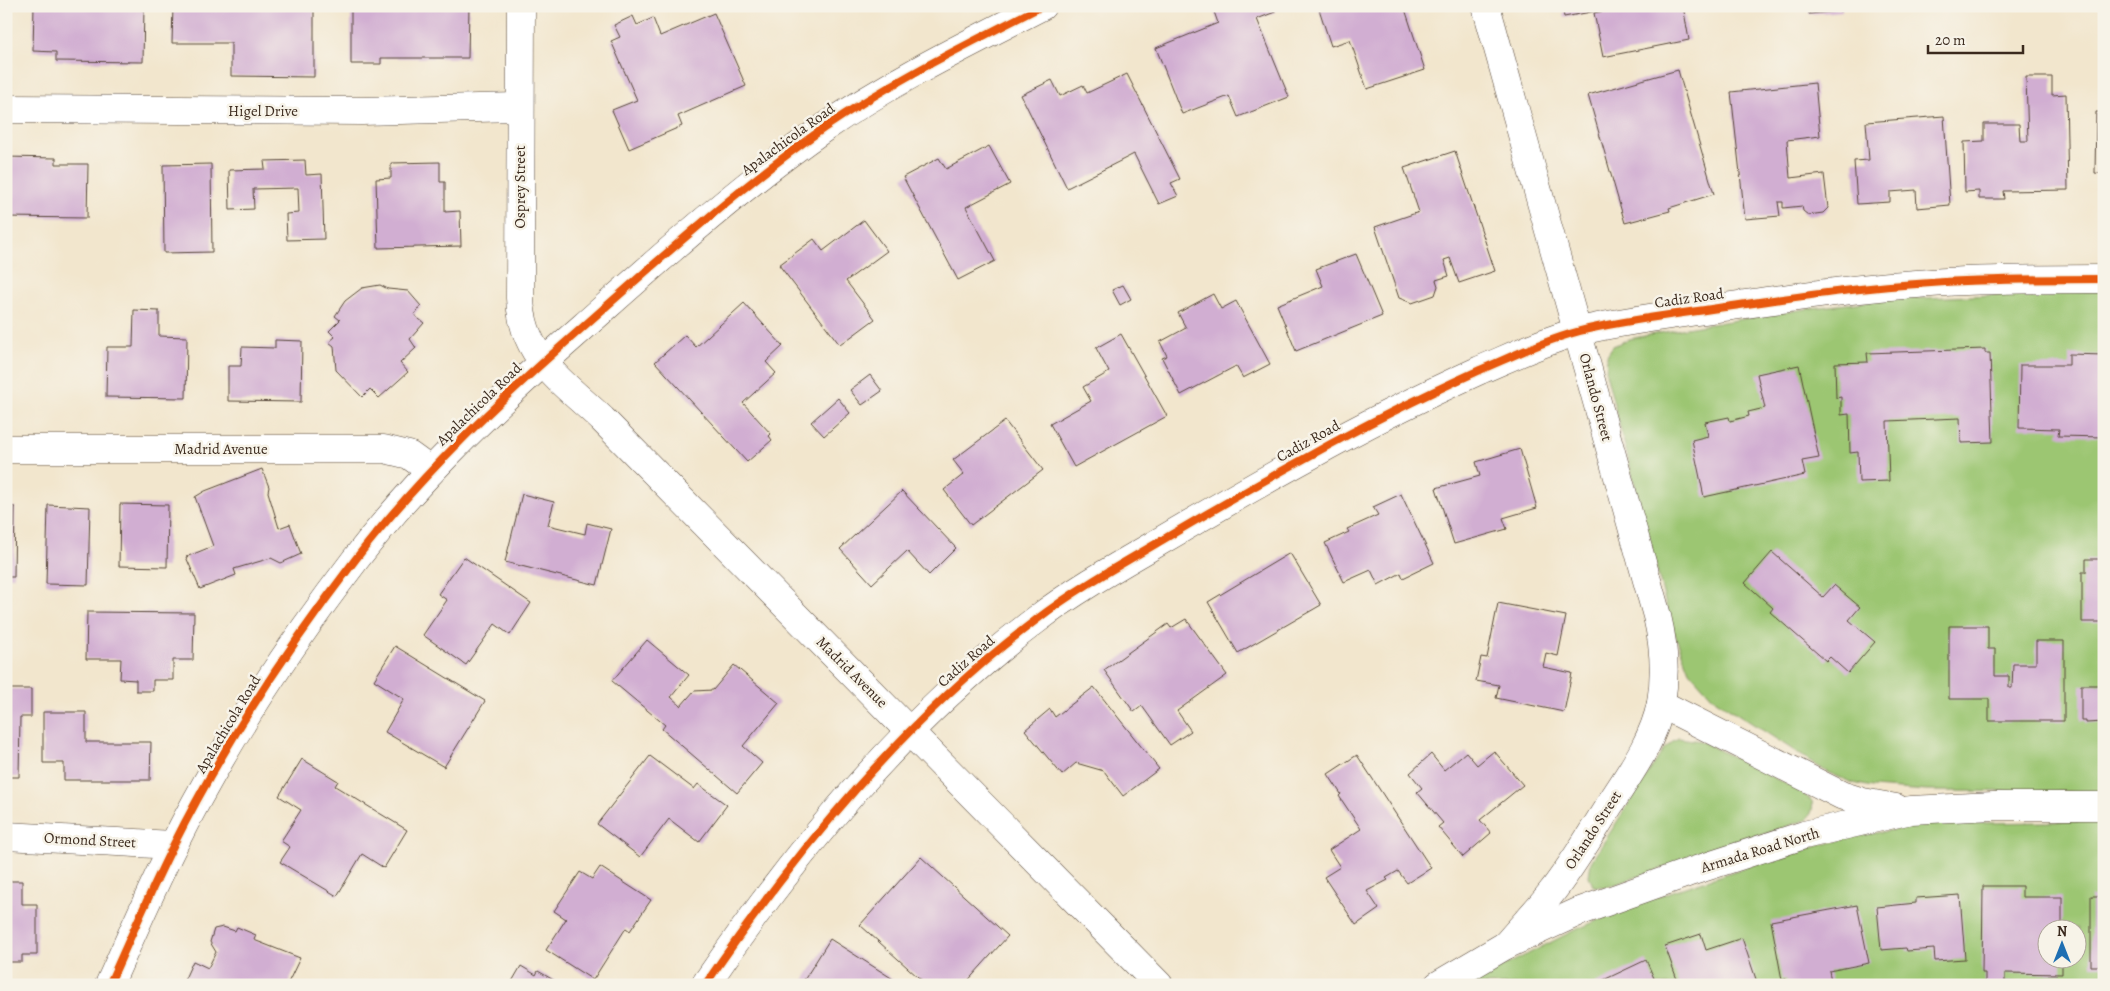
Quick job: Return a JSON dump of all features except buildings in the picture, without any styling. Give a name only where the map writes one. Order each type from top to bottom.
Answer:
[{"type":"street","name":"Osprey Street","points":[[521,6],[520,310],[528,340],[542,363]]},
{"type":"street","name":"Apalachicola Road","points":[[109,985],[173,846],[230,742],[271,678],[356,559],[431,471],[542,363],[701,222],[826,126],[960,47],[1042,6]]},
{"type":"street","name":"Orlando Street","points":[[1486,6],[1662,638],[1664,682],[1661,704],[1648,739],[1628,777],[1551,893],[1506,945]]},
{"type":"street","name":"Higel Drive","points":[[6,109],[362,111],[520,108]]},
{"type":"street","name":"Cadiz Road","points":[[705,985],[731,947],[800,856],[862,783],[910,731],[970,675],[1036,619],[1108,572],[1260,483],[1421,396],[1514,355],[1578,332],[1658,317],[1824,293],[1927,283],[2018,279],[2104,279]]},
{"type":"street","name":"Madrid Avenue","points":[[542,363],[602,419],[1159,985]]},
{"type":"street","name":"Madrid Avenue","points":[[6,448],[384,449],[409,455],[431,471]]},
{"type":"street","points":[[1661,704],[1841,795],[1863,802],[1911,810]]},
{"type":"street","name":"Armada Road North","points":[[1438,985],[1506,945],[1603,902],[1739,855],[1804,835],[1911,810],[1993,806],[2104,806]]},
{"type":"street","name":"Ormond Street","points":[[6,836],[173,846]]},
{"type":"green space","points":[[2104,291],[2104,792],[1927,791],[1872,787],[1853,783],[1827,772],[1713,698],[1689,671],[1671,624],[1606,373],[1607,355],[1613,346],[1629,339],[1686,328],[1812,308],[1882,300]]},
{"type":"green space","points":[[1678,738],[1701,741],[1800,791],[1812,801],[1810,814],[1800,822],[1607,887],[1593,886],[1589,876],[1591,862],[1664,749]]},
{"type":"green space","points":[[2104,821],[2104,985],[1467,985],[1571,932],[1640,902],[1786,854],[1854,837],[1925,824]]},
{"type":"cycle path","points":[[109,985],[148,898],[192,809],[257,699],[305,628],[355,560],[380,528],[435,467],[522,381],[612,301],[700,224],[792,151],[876,94],[1042,6]]},
{"type":"cycle path","points":[[705,985],[777,885],[856,789],[898,743],[988,659],[1036,620],[1076,591],[1270,478],[1395,411],[1480,370],[1542,344],[1580,331],[1614,324],[1771,300],[1878,287],[1974,281],[2104,279]]}]
